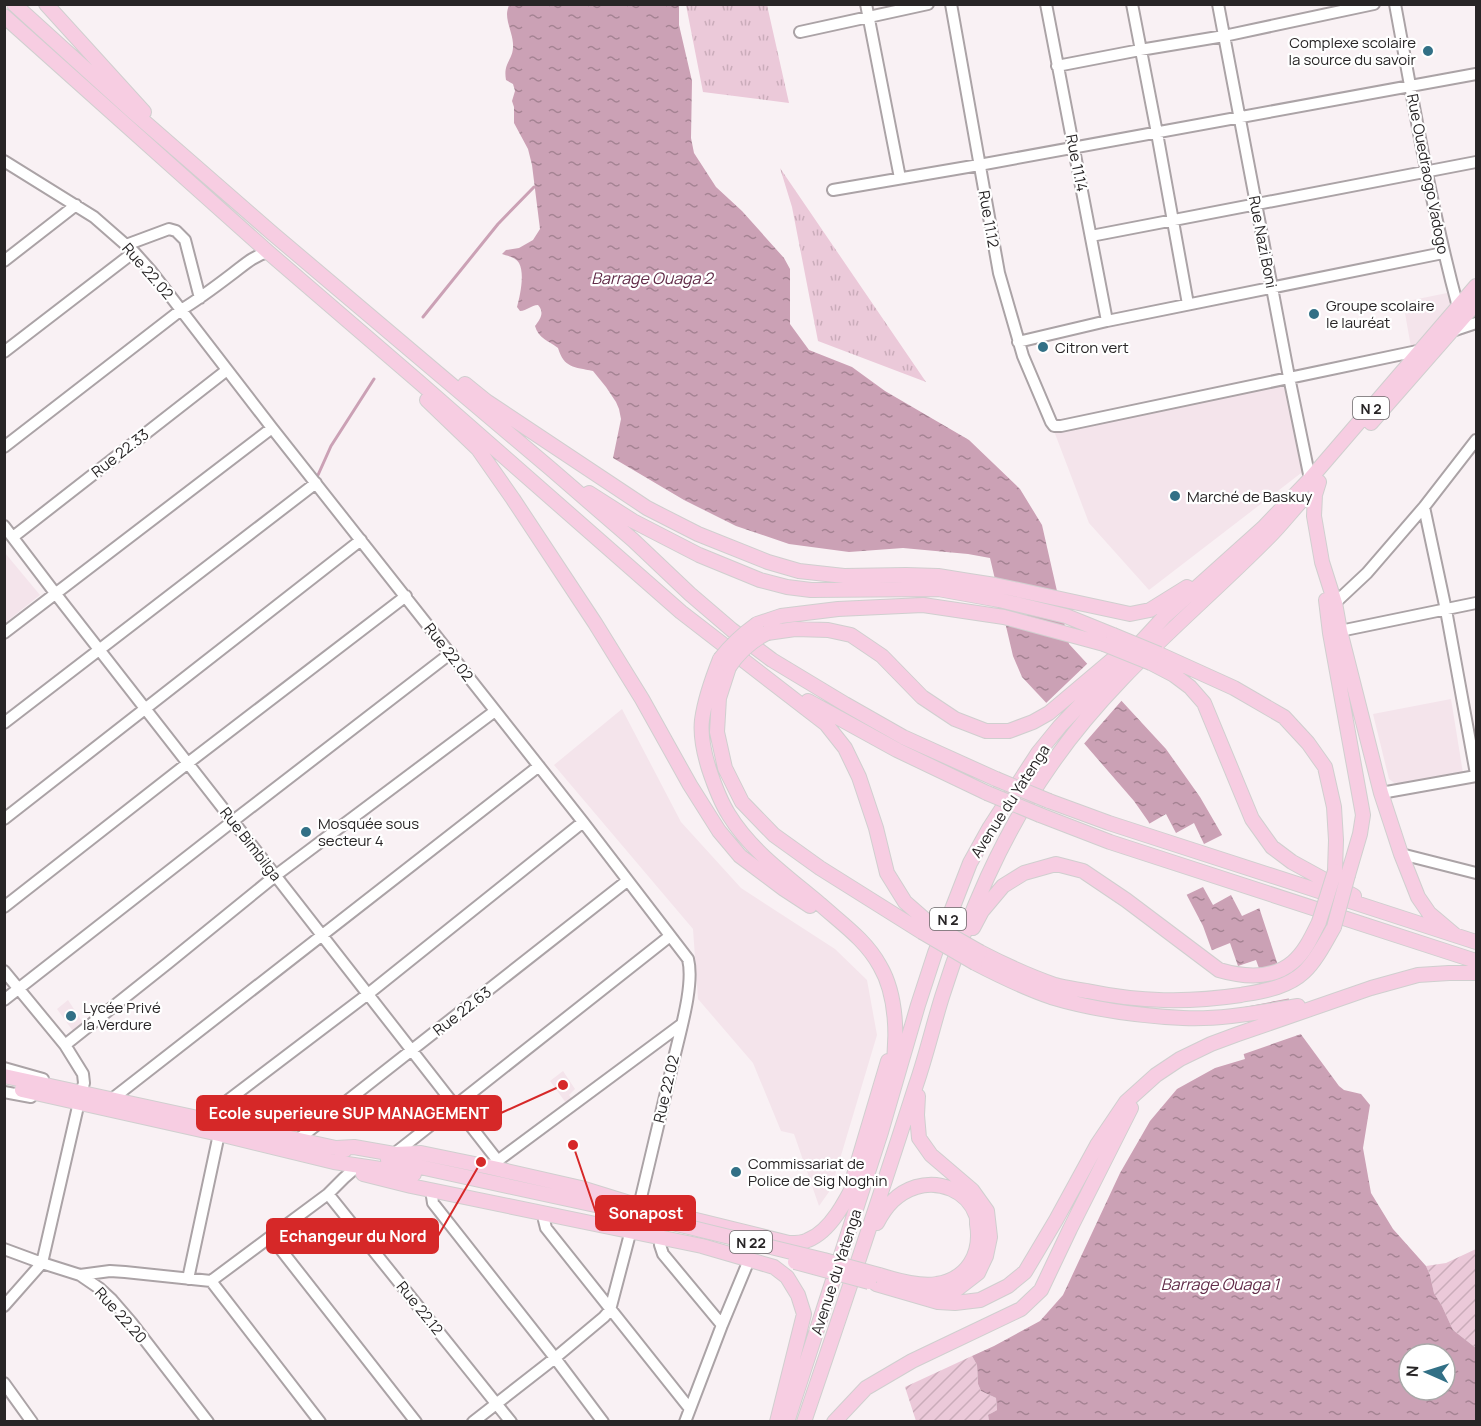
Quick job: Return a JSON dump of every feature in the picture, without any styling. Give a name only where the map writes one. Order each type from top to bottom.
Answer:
[{"type":"main road","points":[[14,4],[190,162],[551,469],[732,630],[772,660],[903,737],[1049,801],[1109,823],[1476,942]]},
{"type":"main road","points":[[46,4],[190,162]]},
{"type":"main road","points":[[4,16],[268,252],[673,605],[826,724],[845,748],[859,777],[876,828],[887,873],[905,902],[925,927]]},
{"type":"main road","name":"Avenue du Yatenga","points":[[804,1422],[919,1078],[952,967],[974,906],[994,860],[1019,813],[1072,736],[1105,680],[1154,645],[1270,536],[1476,286]]},
{"type":"main road","points":[[351,299],[408,336],[486,401],[646,508],[698,534],[768,562],[799,571],[844,576],[938,576],[995,585],[1130,614],[1150,610],[1217,568]]},
{"type":"main road","name":"Avenue du Yatenga","points":[[787,1422],[881,1132],[935,953],[970,864],[990,827],[1038,753],[1060,726],[1166,616],[1314,481],[1475,305]]},
{"type":"main road","points":[[335,309],[378,355],[478,449],[595,623],[719,831],[741,856],[784,889],[861,940]]},
{"type":"main road","points":[[551,469],[633,521],[699,555],[760,580],[811,590],[939,589],[1066,616],[1109,640],[1233,688],[1284,717],[1308,742],[1325,767],[1334,807],[1336,840],[1342,873],[1334,927],[1323,948],[1305,972],[1285,985],[1224,997],[1163,1001],[1112,996],[1058,986],[978,958]]},
{"type":"main road","points":[[952,967],[982,911],[1003,886],[1024,873],[1056,864],[1083,871],[1126,900],[1219,970],[1247,976],[1270,973],[1293,962],[1308,943],[1360,834],[1363,815],[1330,633],[1314,516],[1314,481]]},
{"type":"main road","points":[[1322,562],[1335,603],[1381,793],[1401,854],[1418,897],[1429,913],[1455,935]]},
{"type":"main road","points":[[777,1422],[804,1314],[798,1295],[787,1277],[774,1267],[702,1246],[631,1230],[352,1172],[335,1155],[354,1148],[394,1154],[422,1153],[494,1164],[639,1206],[789,1243],[806,1241],[819,1235],[848,1196],[881,1132],[893,1068],[895,1027],[891,989],[880,965],[861,940],[748,841],[728,814],[713,781],[702,747],[702,721],[708,690],[725,663],[735,658],[756,639],[762,628],[781,616],[838,609],[923,604],[1004,617],[1070,634],[1109,640]]},
{"type":"main road","points":[[762,628],[828,630],[851,636],[882,656],[922,697],[955,719],[986,731],[1009,731],[1033,722],[1105,680]]},
{"type":"main road","points":[[1155,658],[1190,687],[1204,703],[1252,819],[1272,847],[1292,862],[1382,912]]},
{"type":"main road","points":[[725,663],[719,698],[717,732],[725,768],[742,802],[774,835],[819,868],[978,958],[1010,981],[1051,997],[1110,1010],[1184,1018],[1293,1011]]},
{"type":"main road","points":[[764,676],[897,750],[987,793],[1040,815],[1110,842],[1476,962]]},
{"type":"main road","points":[[877,1280],[908,1294],[938,1302],[955,1303],[980,1300],[1008,1286],[1025,1272],[1098,1145],[1126,1102],[1156,1075],[1180,1059],[1211,1044],[1293,1011],[1418,975],[1476,973]]},
{"type":"main road","points":[[848,1196],[889,1059],[895,1027]]},
{"type":"main road","points":[[834,1422],[866,1388],[912,1361],[1021,1309],[1041,1290],[1132,1106],[1156,1075]]},
{"type":"main road","name":"N 22","points":[[4,1076],[219,1134],[622,1211],[824,1260],[877,1280]]},
{"type":"main road","points":[[908,1294],[937,1294],[956,1290],[978,1273],[986,1256],[990,1238],[987,1211],[972,1191],[931,1155],[919,1138],[917,1115],[919,1078]]},
{"type":"main road","name":"N 22","points":[[5,1093],[112,1099],[296,1141],[335,1155]]},
{"type":"main road","points":[[860,1257],[882,1213],[897,1195],[925,1184],[944,1185],[964,1197],[976,1214],[979,1234],[977,1251],[971,1264],[955,1279],[936,1285],[877,1280]]},
{"type":"street","points":[[866,4],[900,178]]},
{"type":"street","points":[[800,32],[928,4]]},
{"type":"street","name":"Rue 11.12","points":[[951,4],[999,273],[1018,342],[1054,426],[1289,378]]},
{"type":"street","name":"Rue 11.14","points":[[1047,4],[1107,321]]},
{"type":"street","points":[[1132,4],[1188,304]]},
{"type":"street","name":"Rue Nazi Boni","points":[[1218,4],[1289,378],[1314,481]]},
{"type":"street","points":[[1057,66],[1224,36],[1374,4]]},
{"type":"street","name":"Rue Ouedraogo Vadogo","points":[[1395,4],[1426,171],[1443,253],[1458,308]]},
{"type":"street","points":[[833,190],[1476,74]]},
{"type":"street","points":[[1091,236],[1476,162]]},
{"type":"street","name":"Rue 22.02","points":[[7,166],[94,217],[151,271],[685,954],[690,969],[690,979],[682,1024],[639,1206],[610,1310]]},
{"type":"street","points":[[4,261],[76,205]]},
{"type":"street","points":[[4,352],[130,249],[169,229],[182,235],[185,240],[200,298]]},
{"type":"street","points":[[4,447],[181,310],[250,260],[268,252]]},
{"type":"street","points":[[1018,342],[1188,304],[1443,253]]},
{"type":"street","points":[[1452,331],[1476,322],[1472,317],[1475,305]]},
{"type":"street","points":[[1289,378],[1422,350]]},
{"type":"street","name":"Rue 22.33","points":[[13,537],[227,370]]},
{"type":"street","points":[[4,633],[272,428]]},
{"type":"street","points":[[1335,603],[1367,573],[1424,507],[1476,440]]},
{"type":"street","points":[[4,723],[316,483]]},
{"type":"street","points":[[1381,793],[1476,775],[1446,610],[1424,507]]},
{"type":"street","name":"Rue Bimbilga","points":[[4,526],[412,1051],[494,1164]]},
{"type":"street","points":[[4,819],[361,540]]},
{"type":"street","points":[[4,907],[406,596]]},
{"type":"street","points":[[1340,631],[1476,603]]},
{"type":"street","points":[[4,1000],[451,653]]},
{"type":"street","points":[[64,1045],[275,876],[495,711]]},
{"type":"street","points":[[112,1099],[539,766]]},
{"type":"street","points":[[202,1120],[368,994],[583,822]]},
{"type":"street","points":[[1401,854],[1476,873]]},
{"type":"street","name":"Rue 22.63","points":[[296,1141],[627,881]]},
{"type":"street","points":[[394,1154],[670,936]]},
{"type":"street","points":[[4,971],[64,1045],[83,1074],[84,1083],[42,1263],[4,1306]]},
{"type":"street","points":[[494,1164],[682,1024]]},
{"type":"street","points":[[4,1068],[37,1077],[80,1098]]},
{"type":"street","points":[[188,1279],[219,1134]]},
{"type":"street","points":[[80,1275],[110,1271],[211,1281],[328,1194],[352,1172]]},
{"type":"street","points":[[431,1190],[433,1203],[603,1422]]},
{"type":"street","name":"Rue 22.12","points":[[328,1194],[511,1422]]},
{"type":"street","points":[[545,1213],[546,1228],[690,1409]]},
{"type":"street","points":[[271,1237],[416,1422]]},
{"type":"street","points":[[662,1238],[660,1245],[663,1254],[722,1325]]},
{"type":"street","name":"Rue 22.20","points":[[4,1249],[80,1275],[99,1288],[131,1322],[208,1422]]},
{"type":"street","points":[[686,1422],[749,1260]]},
{"type":"street","points":[[211,1281],[320,1422]]},
{"type":"street","points":[[473,1422],[555,1358],[610,1310]]},
{"type":"street","points":[[4,1383],[32,1422]]},
{"type":"shaded area","points":[[1447,293],[1451,304],[1418,344],[1411,347],[1403,302]]},
{"type":"shaded area","name":"Marché de Baskuy","points":[[1288,383],[1305,470],[1149,590],[1089,523],[1054,431]]},
{"type":"shaded area","points":[[5,553],[40,595],[4,623]]},
{"type":"shaded area","points":[[1451,699],[1463,773],[1397,785],[1389,779],[1373,714]]},
{"type":"shaded area","points":[[622,709],[681,822],[741,888],[835,949],[867,980],[877,1035],[831,1189],[819,1206],[794,1134],[781,1131],[753,1063],[698,999],[693,929],[554,765]]},
{"type":"shaded area","name":"Lycée Privé la Verdure","points":[[68,1000],[83,1023],[73,1031],[57,1009]]},
{"type":"shaded area","points":[[563,1071],[575,1089],[569,1095],[571,1098],[566,1103],[550,1081]]},
{"type":"green space","points":[[686,5],[767,5],[789,103],[703,92]]},
{"type":"green space","points":[[780,168],[926,382],[818,341],[792,207]]},
{"type":"green space","points":[[1476,1249],[1476,1348],[1453,1330],[1434,1293],[1426,1266],[1446,1263]]},
{"type":"green space","points":[[972,1356],[977,1365],[978,1384],[981,1391],[996,1398],[997,1410],[988,1415],[989,1421],[916,1421],[905,1387]]},
{"type":"water","points":[[509,5],[679,5],[679,25],[692,81],[691,138],[694,153],[716,187],[742,211],[784,258],[790,269],[790,324],[809,350],[852,367],[885,391],[969,440],[1020,489],[1042,525],[1069,644],[1166,749],[1200,797],[1257,901],[1300,1033],[1339,1086],[1344,1090],[1361,1094],[1370,1105],[1363,1148],[1371,1193],[1393,1229],[1426,1266],[1434,1293],[1453,1330],[1476,1348],[1476,1421],[989,1421],[988,1415],[997,1410],[996,1398],[981,1391],[978,1384],[977,1365],[972,1356],[1040,1321],[1063,1295],[1120,1173],[1150,1121],[1177,1089],[1215,1068],[1245,1059],[1224,984],[1203,926],[1148,821],[1134,801],[1082,741],[1022,677],[1013,656],[990,558],[903,548],[849,552],[789,544],[736,526],[684,500],[613,458],[621,419],[616,402],[593,371],[571,366],[560,355],[558,348],[539,334],[535,326],[541,313],[538,305],[520,311],[517,307],[521,268],[516,259],[502,254],[506,250],[519,248],[533,240],[540,229],[532,165],[528,149],[514,123],[512,101],[515,91],[513,84],[506,80],[506,70],[513,48],[507,13]]},
{"type":"pier","points":[[1089,662],[1123,699],[1082,746],[1044,705]]},
{"type":"pier","points":[[1166,814],[1176,833],[1194,823],[1204,844],[1224,834],[1262,907],[1242,916],[1231,895],[1213,905],[1203,887],[1184,896],[1147,825]]},
{"type":"pier","points":[[1230,943],[1238,966],[1256,960],[1260,971],[1281,965],[1291,998],[1229,1010],[1210,951]]},
{"type":"pier","points":[[1293,1004],[1304,1033],[1241,1055],[1231,1019]]},
{"type":"waterway","points":[[423,317],[498,224],[534,187]]},
{"type":"waterway","points":[[318,475],[331,446],[374,379]]},
{"type":"place","name":"Complexe scolaire la source du savoir","points":[[1428,51]]},
{"type":"place","name":"Groupe scolaire le lauréat","points":[[1314,314]]},
{"type":"place","name":"Citron vert","points":[[1043,347]]},
{"type":"place","name":"Marché de Baskuy","points":[[1175,496]]},
{"type":"place","name":"Mosquée sous secteur 4","points":[[306,832]]},
{"type":"place","name":"Lycée Privé la Verdure","points":[[71,1016]]},
{"type":"place","name":"Ecole superieure SUP MANAGEMENT","points":[[563,1085]]},
{"type":"place","name":"Sonapost","points":[[573,1145]]},
{"type":"place","name":"Echangeur du Nord","points":[[481,1162]]},
{"type":"place","name":"Commissariat de Police de Sig Noghin","points":[[736,1172]]},
{"type":"water label","name":"Barrage Ouaga 2","points":[[652,278]]},
{"type":"water label","name":"Barrage Ouaga 1","points":[[1220,1284]]}]
